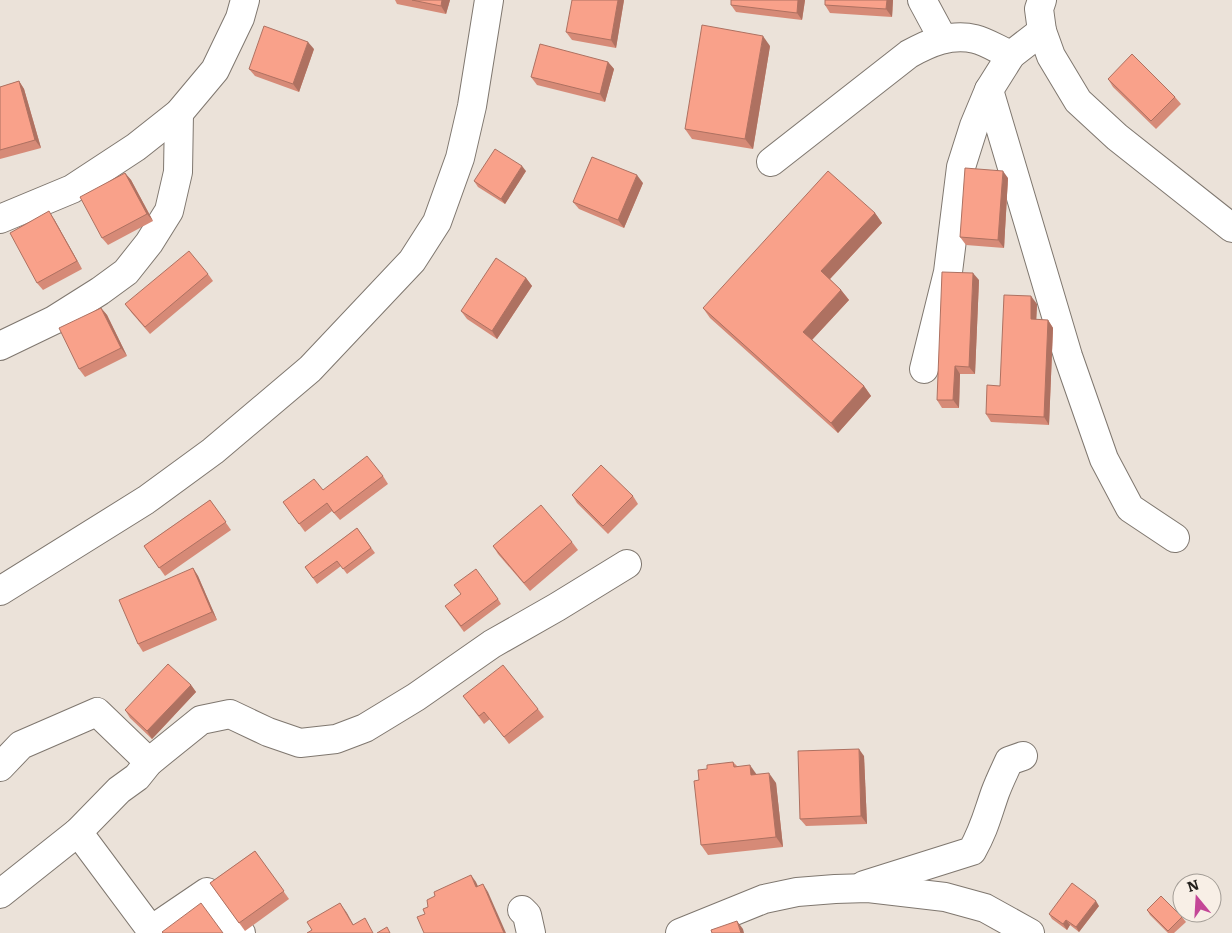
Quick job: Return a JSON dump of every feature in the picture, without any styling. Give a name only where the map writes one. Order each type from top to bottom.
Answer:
[{"type":"street","points":[[0,218],[72,189],[136,147],[179,113],[215,70],[240,18],[245,0]]},
{"type":"street","points":[[0,591],[146,500],[213,452],[310,369],[412,260],[436,222],[460,158],[472,106],[489,0]]},
{"type":"street","points":[[922,0],[944,39]]},
{"type":"street","points":[[1042,0],[1039,9],[1042,31],[1051,56],[1078,101],[1117,137],[1232,228]]},
{"type":"street","points":[[924,369],[948,272],[962,167],[974,126],[989,90],[1011,55],[1042,31]]},
{"type":"street","points":[[771,162],[909,54],[928,44],[958,37],[976,39],[1011,55]]},
{"type":"street","points":[[989,90],[1068,356],[1104,459],[1130,508],[1175,538]]},
{"type":"street","points":[[0,346],[54,320],[100,292],[126,272],[149,243],[169,211],[178,172],[179,113]]},
{"type":"street","points":[[0,894],[78,832],[119,790],[137,777],[149,762],[201,720],[230,714],[268,732],[300,743],[336,739],[365,728],[416,697],[492,644],[557,608],[627,564]]},
{"type":"street","points":[[0,767],[21,745],[97,712],[149,762]]},
{"type":"street","points":[[853,888],[972,851],[989,815],[995,793],[1008,761],[1023,756]]},
{"type":"street","points":[[78,832],[152,931],[207,892],[241,933]]},
{"type":"street","points":[[680,933],[764,899],[797,892],[853,888],[945,897],[985,908],[1030,933]]},
{"type":"building","points":[[412,0],[442,0],[441,6]]},
{"type":"building","points":[[572,0],[618,0],[611,40],[566,32]]},
{"type":"building","points":[[731,0],[798,0],[797,13],[731,5]]},
{"type":"building","points":[[825,0],[887,0],[886,9],[825,5]]},
{"type":"building","points":[[702,25],[763,36],[745,139],[685,129]]},
{"type":"building","points":[[264,26],[308,42],[293,84],[249,69]]},
{"type":"building","points":[[540,44],[608,62],[600,94],[531,77]]},
{"type":"building","points":[[1132,54],[1175,97],[1151,121],[1108,79]]},
{"type":"building","points":[[19,81],[35,140],[0,150],[0,87]]},
{"type":"building","points":[[495,149],[522,166],[501,199],[474,181]]},
{"type":"building","points":[[592,157],[637,175],[618,220],[573,202]]},
{"type":"building","points":[[965,168],[1003,171],[998,240],[960,237]]},
{"type":"building","points":[[828,171],[875,213],[821,271],[841,290],[803,332],[864,386],[831,423],[703,308]]},
{"type":"building","points":[[125,173],[147,214],[102,238],[80,197]]},
{"type":"building","points":[[49,211],[77,261],[37,283],[10,233]]},
{"type":"building","points":[[189,251],[208,274],[145,327],[125,304]]},
{"type":"building","points":[[496,258],[526,278],[492,331],[461,311]]},
{"type":"building","points":[[942,272],[973,273],[969,367],[955,366],[953,400],[937,400]]},
{"type":"building","points":[[1004,295],[1031,296],[1031,319],[1048,320],[1044,417],[986,414],[987,385],[1000,386]]},
{"type":"building","points":[[101,308],[121,348],[79,369],[59,328]]},
{"type":"building","points":[[367,456],[383,476],[334,513],[327,503],[299,524],[283,502],[314,479],[323,490]]},
{"type":"building","points":[[601,465],[633,496],[603,526],[572,495]]},
{"type":"building","points":[[210,500],[226,522],[159,568],[144,546]]},
{"type":"building","points":[[541,505],[572,542],[524,583],[493,546]]},
{"type":"building","points":[[357,528],[371,548],[343,569],[337,561],[313,578],[305,567]]},
{"type":"building","points":[[193,568],[212,612],[138,644],[119,600]]},
{"type":"building","points":[[476,569],[498,599],[461,626],[445,606],[461,594],[454,585]]},
{"type":"building","points":[[168,664],[191,685],[147,731],[125,710]]},
{"type":"building","points":[[503,665],[538,709],[504,737],[484,712],[479,716],[463,696]]},
{"type":"building","points":[[859,749],[861,816],[800,819],[798,751]]},
{"type":"building","points":[[733,762],[734,767],[750,765],[751,775],[769,773],[776,837],[701,845],[694,781],[699,780],[698,770],[707,769],[707,765]]},
{"type":"building","points":[[255,851],[284,891],[239,923],[210,883]]},
{"type":"building","points":[[471,875],[476,887],[483,884],[504,933],[424,933],[417,917],[425,914],[423,909],[428,907],[427,900],[435,896],[434,892]]},
{"type":"building","points":[[1072,883],[1096,901],[1076,927],[1066,920],[1063,924],[1049,914]]},
{"type":"building","points":[[1161,896],[1172,907],[1172,923],[1176,923],[1168,931],[1147,910]]},
{"type":"building","points":[[201,903],[223,933],[162,932]]},
{"type":"building","points":[[340,903],[353,925],[365,918],[373,933],[307,933],[312,930],[307,922]]},
{"type":"building","points":[[737,921],[741,933],[712,933],[711,930]]},
{"type":"building","points":[[387,927],[390,933],[377,933]]}]
